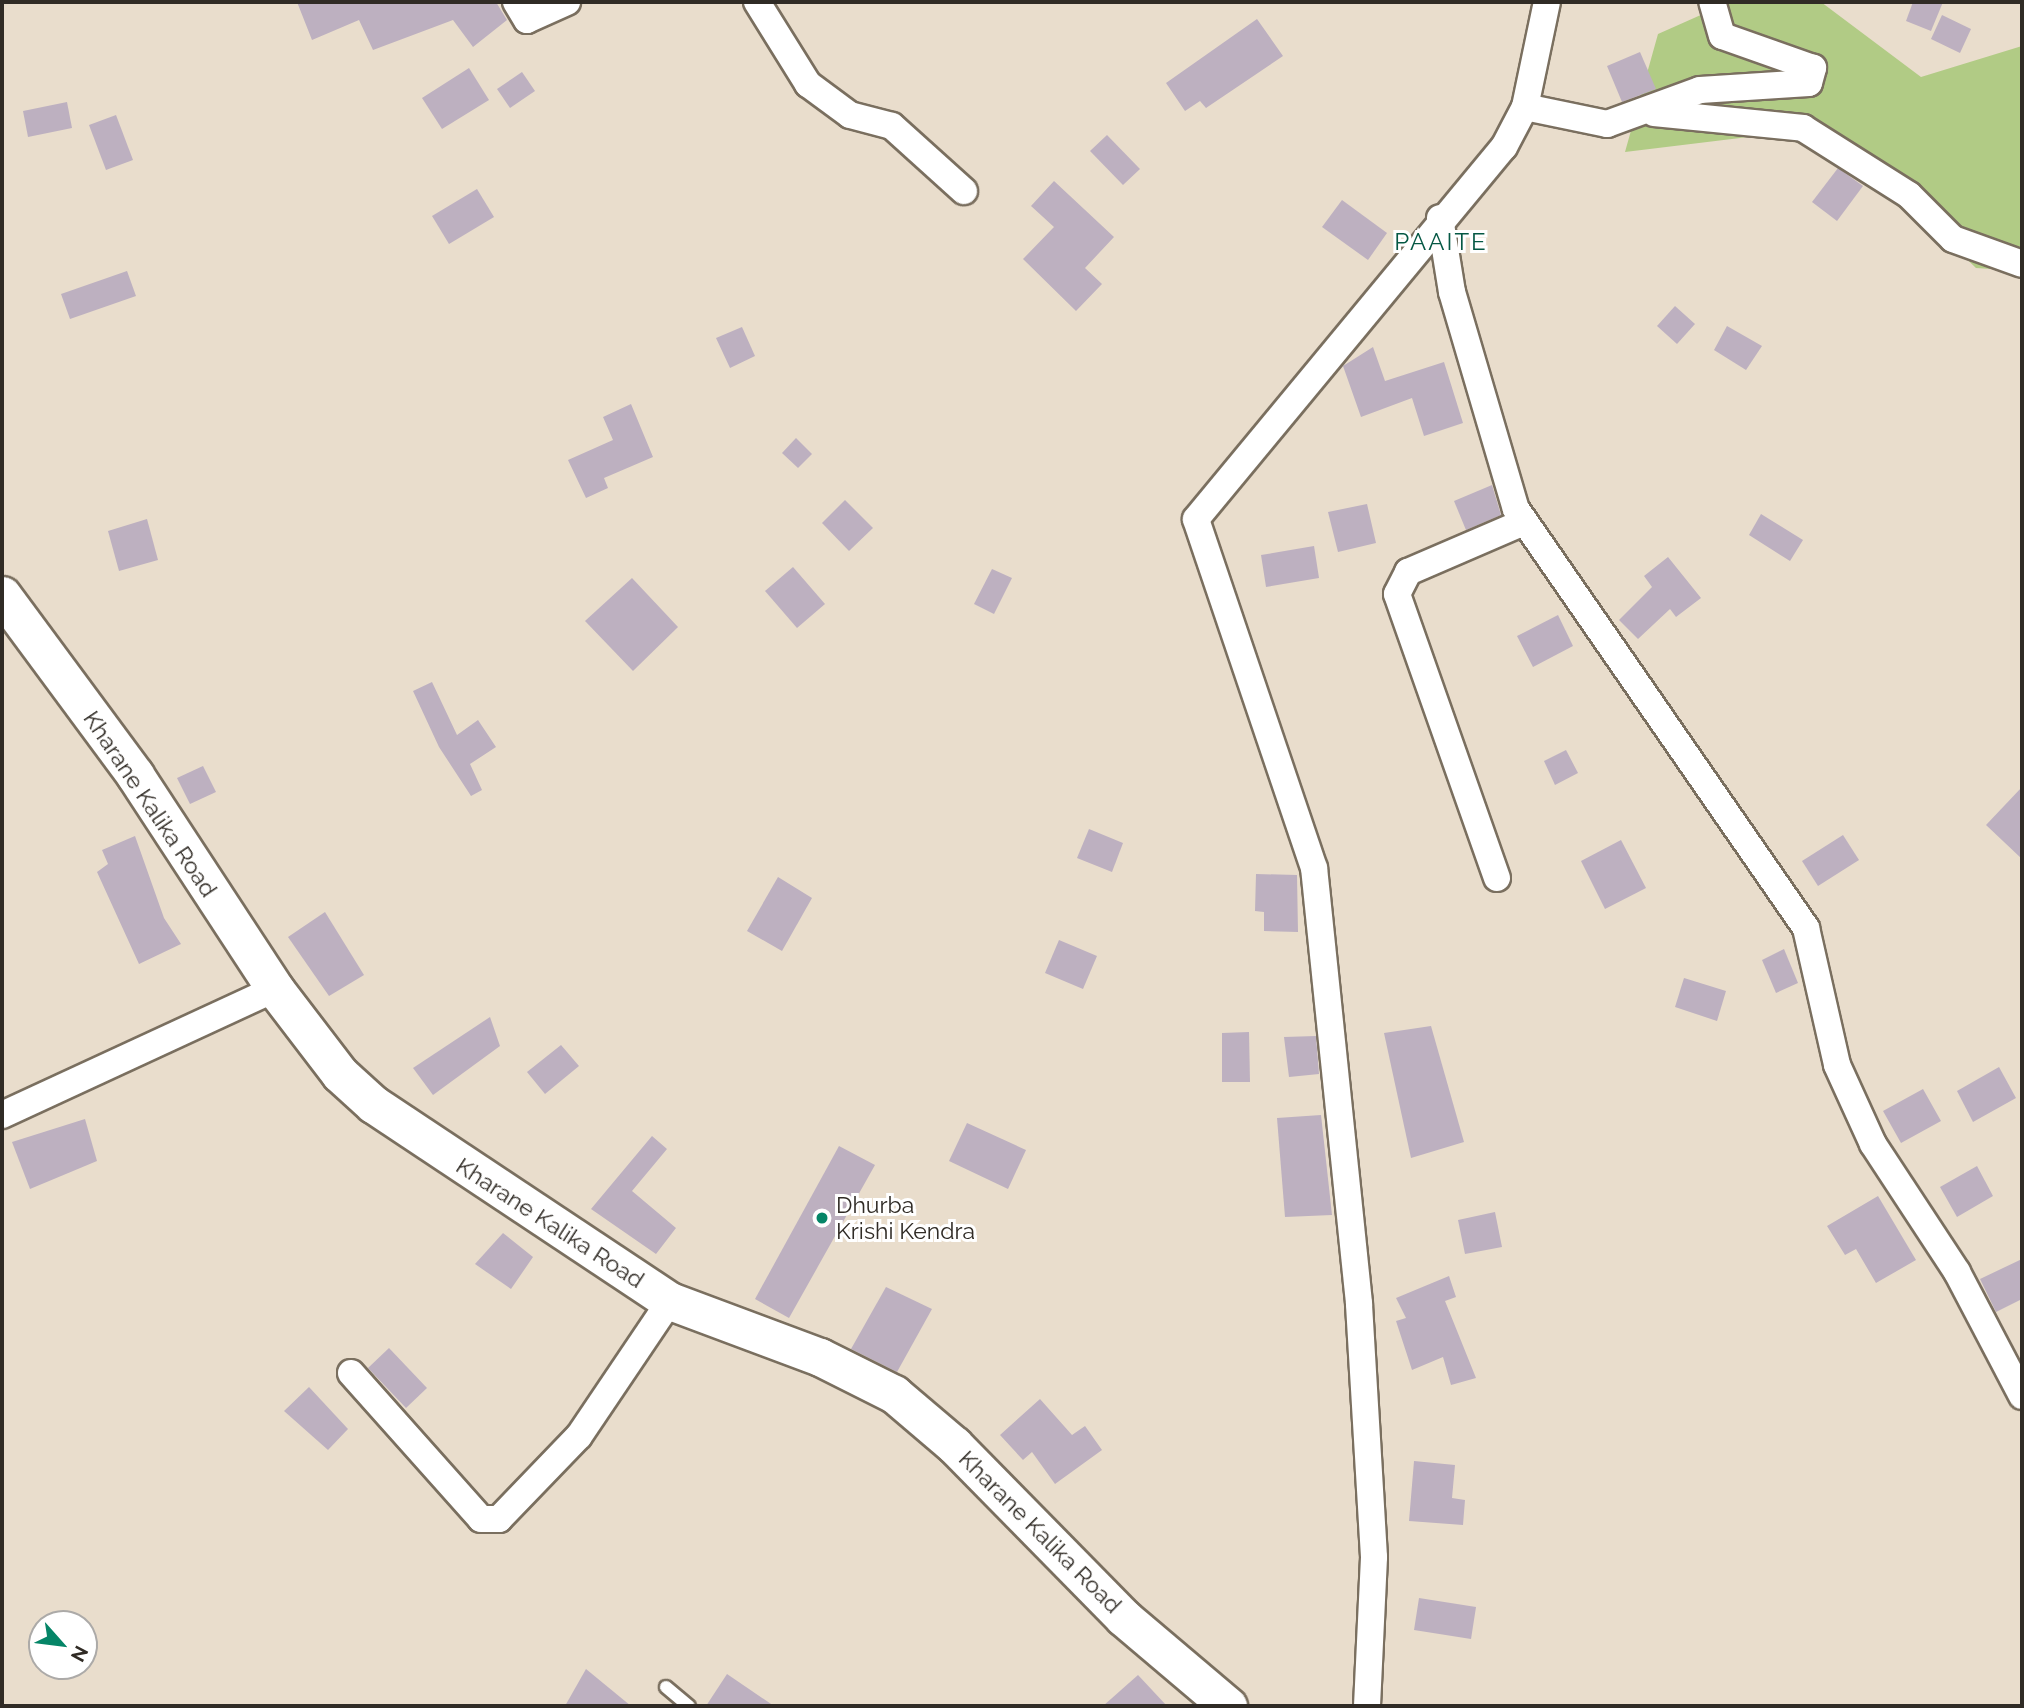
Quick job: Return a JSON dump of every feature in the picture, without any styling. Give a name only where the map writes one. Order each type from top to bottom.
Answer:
[{"type":"street","points":[[516,2],[527,20],[567,2]]},
{"type":"street","points":[[757,2],[808,84],[850,115],[892,126],[964,191]]},
{"type":"street","points":[[1367,1706],[1374,1556],[1359,1303],[1314,868],[1196,519],[1440,218],[1490,166],[1525,107],[1547,2]]},
{"type":"street","points":[[1525,107],[1607,124],[1648,113],[1700,90],[1809,83],[1813,68],[1722,36],[1712,2]]},
{"type":"street","points":[[1648,113],[1802,128],[1909,195],[1952,239],[2022,264]]},
{"type":"street","points":[[1440,218],[1452,292],[1482,406],[1524,522],[1561,583],[1624,659],[1749,837],[1806,928],[1837,1065],[1873,1144],[1957,1272],[2022,1396]]},
{"type":"street","points":[[1497,878],[1397,594],[1408,572],[1524,522]]},
{"type":"street","name":"Kharane Kalika Road","points":[[2,595],[135,775],[275,989],[340,1074],[373,1104],[670,1301],[820,1357],[894,1394],[954,1445],[1123,1617],[1228,1706]]},
{"type":"street","points":[[2,1115],[275,989]]},
{"type":"street","points":[[351,1373],[481,1519],[499,1519],[579,1436],[670,1301]]},
{"type":"lane","points":[[666,1687],[689,1706]]},
{"type":"green space","points":[[1730,2],[1821,2],[1921,77],[2022,46],[2022,271],[1976,268],[1875,171],[1773,134],[1625,152],[1658,34]]},
{"type":"building","points":[[297,2],[496,2],[507,20],[473,47],[453,20],[373,50],[359,20],[312,40]]},
{"type":"building","points":[[1913,2],[1943,2],[1931,31],[1906,21]]},
{"type":"building","points":[[1942,15],[1971,29],[1960,53],[1931,39]]},
{"type":"building","points":[[1257,19],[1283,56],[1206,108],[1200,101],[1185,111],[1166,83]]},
{"type":"building","points":[[1640,52],[1656,89],[1622,102],[1607,66]]},
{"type":"building","points":[[469,68],[489,100],[442,129],[422,98]]},
{"type":"building","points":[[522,72],[535,91],[510,108],[497,89]]},
{"type":"building","points":[[67,102],[72,128],[28,137],[23,111]]},
{"type":"building","points":[[116,115],[133,160],[106,170],[89,125]]},
{"type":"building","points":[[1107,135],[1140,169],[1123,185],[1090,151]]},
{"type":"building","points":[[1838,168],[1863,186],[1837,221],[1812,202]]},
{"type":"building","points":[[1054,181],[1114,237],[1085,268],[1102,284],[1076,311],[1023,259],[1054,227],[1031,206]]},
{"type":"building","points":[[477,189],[494,217],[449,244],[432,216]]},
{"type":"building","points":[[1342,200],[1387,233],[1368,260],[1322,227]]},
{"type":"building","points":[[127,271],[136,296],[70,319],[61,294]]},
{"type":"building","points":[[1675,306],[1695,324],[1677,344],[1657,326]]},
{"type":"building","points":[[1727,326],[1762,346],[1746,370],[1714,350]]},
{"type":"building","points":[[742,327],[755,356],[730,368],[716,338]]},
{"type":"building","points":[[1373,347],[1385,381],[1444,362],[1463,423],[1424,436],[1412,398],[1361,417],[1343,366]]},
{"type":"building","points":[[631,404],[653,457],[604,478],[608,488],[586,498],[568,460],[613,440],[603,417]]},
{"type":"building","points":[[796,438],[812,454],[798,468],[782,453]]},
{"type":"building","points":[[1492,485],[1501,515],[1466,530],[1454,501]]},
{"type":"building","points":[[845,500],[873,528],[849,551],[822,523]]},
{"type":"building","points":[[1367,504],[1376,543],[1338,552],[1328,512]]},
{"type":"building","points":[[1761,514],[1803,540],[1790,561],[1749,535]]},
{"type":"building","points":[[147,519],[158,560],[119,571],[108,531]]},
{"type":"building","points":[[1314,546],[1319,578],[1266,587],[1261,555]]},
{"type":"building","points":[[1668,557],[1701,598],[1676,617],[1670,609],[1638,639],[1619,620],[1652,587],[1644,576]]},
{"type":"building","points":[[793,567],[825,604],[797,628],[765,591]]},
{"type":"building","points":[[992,569],[1012,578],[994,614],[974,604]]},
{"type":"building","points":[[632,578],[678,627],[633,671],[585,621]]},
{"type":"building","points":[[1558,615],[1573,646],[1533,667],[1517,636]]},
{"type":"building","points":[[432,682],[457,735],[478,720],[496,747],[470,764],[482,790],[471,796],[439,747],[413,691]]},
{"type":"building","points":[[1566,750],[1578,773],[1555,785],[1544,761]]},
{"type":"building","points":[[203,766],[216,792],[190,804],[177,778]]},
{"type":"building","points":[[2022,787],[2022,859],[1986,825]]},
{"type":"building","points":[[1089,829],[1123,843],[1112,872],[1077,858]]},
{"type":"building","points":[[1843,835],[1859,860],[1818,886],[1802,861]]},
{"type":"building","points":[[135,836],[164,918],[181,944],[139,964],[97,872],[108,864],[102,850]]},
{"type":"building","points":[[1621,840],[1646,888],[1605,909],[1581,861]]},
{"type":"building","points":[[1256,874],[1297,875],[1298,932],[1264,931],[1264,912],[1255,911]]},
{"type":"building","points":[[778,877],[812,898],[782,951],[747,931]]},
{"type":"building","points":[[325,912],[364,975],[329,996],[288,937]]},
{"type":"building","points":[[1059,940],[1097,956],[1083,989],[1045,973]]},
{"type":"building","points":[[1784,949],[1798,983],[1776,993],[1762,960]]},
{"type":"building","points":[[1684,978],[1726,991],[1717,1021],[1675,1007]]},
{"type":"building","points":[[490,1017],[500,1046],[433,1095],[413,1068]]},
{"type":"building","points":[[1431,1026],[1464,1142],[1411,1158],[1384,1033]]},
{"type":"building","points":[[1249,1032],[1250,1082],[1222,1082],[1222,1033]]},
{"type":"building","points":[[1316,1036],[1319,1074],[1289,1077],[1284,1037]]},
{"type":"building","points":[[561,1045],[579,1066],[545,1094],[527,1072]]},
{"type":"building","points":[[1999,1067],[2016,1098],[1973,1122],[1957,1091]]},
{"type":"building","points":[[1923,1089],[1941,1121],[1901,1143],[1883,1111]]},
{"type":"building","points":[[1321,1115],[1332,1215],[1285,1217],[1277,1118]]},
{"type":"building","points":[[85,1119],[97,1161],[30,1189],[12,1142]]},
{"type":"building","points":[[967,1123],[1026,1150],[1008,1189],[949,1161]]},
{"type":"building","points":[[652,1136],[667,1149],[632,1191],[676,1228],[656,1254],[591,1209]]},
{"type":"building","name":"Dhurba Krishi Kendra","points":[[839,1146],[875,1165],[789,1318],[755,1299]]},
{"type":"building","points":[[1977,1166],[1993,1196],[1957,1217],[1940,1187]]},
{"type":"building","points":[[1878,1196],[1916,1260],[1876,1283],[1856,1249],[1845,1255],[1827,1226]]},
{"type":"building","points":[[1495,1212],[1502,1247],[1465,1254],[1458,1220]]},
{"type":"building","points":[[503,1233],[533,1257],[511,1289],[475,1264]]},
{"type":"building","points":[[2022,1259],[2022,1299],[1996,1312],[1980,1279]]},
{"type":"building","points":[[1449,1276],[1456,1297],[1445,1301],[1476,1378],[1451,1385],[1443,1357],[1412,1370],[1396,1321],[1406,1318],[1396,1298]]},
{"type":"building","points":[[886,1287],[932,1309],[897,1372],[851,1349]]},
{"type":"building","points":[[389,1348],[427,1388],[406,1408],[368,1368]]},
{"type":"building","points":[[309,1387],[348,1429],[328,1450],[284,1411]]},
{"type":"building","points":[[1040,1399],[1072,1435],[1085,1426],[1102,1450],[1055,1484],[1032,1452],[1023,1460],[1000,1435]]},
{"type":"building","points":[[1414,1461],[1455,1465],[1452,1498],[1465,1500],[1463,1525],[1409,1521]]},
{"type":"building","points":[[1419,1598],[1476,1607],[1471,1639],[1414,1630]]},
{"type":"building","points":[[586,1669],[631,1706],[565,1706]]},
{"type":"building","points":[[727,1674],[774,1706],[706,1706]]},
{"type":"building","points":[[1138,1675],[1167,1706],[1103,1706]]},
{"type":"place","name":"Dhurba Krishi Kendra","points":[[822,1218]]},
{"type":"district","name":"PAAITE","points":[[1441,242]]}]
